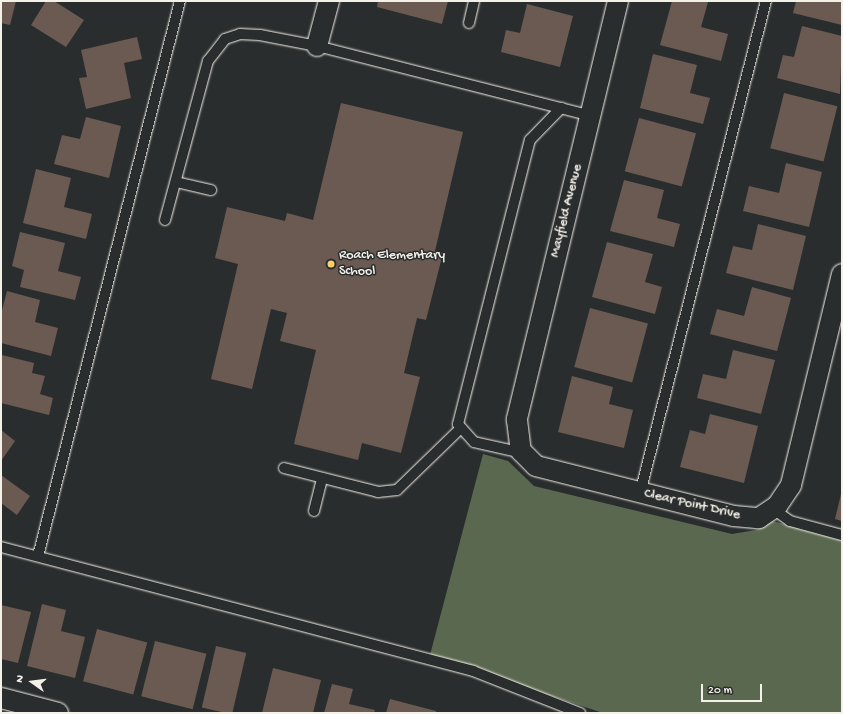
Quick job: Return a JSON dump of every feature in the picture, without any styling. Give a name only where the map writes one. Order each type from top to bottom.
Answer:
[{"type":"street","points":[[317,46],[329,1]]},
{"type":"street","name":"Mayfield Avenue","points":[[523,453],[517,420],[618,1]]},
{"type":"street","name":"Clear Point Drive","points":[[523,453],[536,466],[734,516],[759,518],[772,509],[791,485],[842,274]]},
{"type":"street","points":[[1,698],[58,713]]},
{"type":"lane","points":[[38,556],[180,1]]},
{"type":"lane","points":[[469,23],[474,1]]},
{"type":"lane","points":[[640,493],[766,1]]},
{"type":"lane","points":[[165,220],[208,61],[214,48],[240,34],[260,34],[317,46],[591,116]]},
{"type":"lane","points":[[284,468],[378,492],[397,490],[460,429],[530,140],[561,108]]},
{"type":"lane","points":[[176,182],[211,190]]},
{"type":"lane","points":[[460,429],[474,442],[523,453]]},
{"type":"lane","points":[[314,511],[322,478]]},
{"type":"lane","points":[[772,509],[790,521],[842,535]]},
{"type":"lane","points":[[1,547],[473,670],[580,713]]},
{"type":"green space","points":[[483,454],[508,461],[534,486],[732,534],[756,530],[772,521],[842,538],[842,713],[603,713],[430,655]]},
{"type":"building","points":[[1,1],[16,1],[10,25],[1,23]]},
{"type":"building","points":[[46,1],[54,1],[84,20],[66,47],[31,25]]},
{"type":"building","points":[[378,1],[448,1],[442,24],[377,7]]},
{"type":"building","points":[[672,1],[708,2],[701,27],[728,34],[721,61],[660,45]]},
{"type":"building","points":[[796,1],[842,1],[842,25],[793,13]]},
{"type":"building","points":[[527,4],[573,16],[560,67],[501,52],[506,30],[520,33]]},
{"type":"building","points":[[802,26],[842,36],[840,94],[777,78],[783,55],[794,57]]},
{"type":"building","points":[[137,37],[142,59],[124,63],[131,98],[86,109],[79,78],[87,77],[81,50]]},
{"type":"building","points":[[653,54],[697,65],[690,93],[710,98],[703,124],[640,108]]},
{"type":"building","points":[[784,93],[837,106],[824,162],[770,148]]},
{"type":"building","points":[[341,103],[463,132],[435,251],[443,253],[426,320],[417,318],[404,373],[420,377],[401,453],[362,443],[358,460],[294,444],[316,350],[280,341],[287,313],[271,309],[252,389],[211,379],[238,264],[215,258],[227,207],[285,221],[287,213],[313,220]]},
{"type":"building","points":[[86,117],[121,126],[109,178],[54,164],[62,135],[80,139]]},
{"type":"building","points":[[639,118],[696,133],[682,186],[625,171]]},
{"type":"building","points":[[786,163],[822,172],[809,227],[743,211],[749,186],[779,193]]},
{"type":"building","points":[[36,169],[71,178],[64,207],[92,214],[86,239],[23,223]]},
{"type":"building","points":[[624,180],[664,190],[657,218],[680,224],[674,247],[610,231]]},
{"type":"building","points":[[758,224],[806,236],[793,290],[726,273],[733,246],[752,250]]},
{"type":"building","points":[[20,232],[65,243],[58,271],[81,277],[75,300],[20,287],[24,270],[12,266]]},
{"type":"building","points":[[607,242],[653,254],[645,282],[662,287],[655,314],[592,297]]},
{"type":"building","points":[[752,287],[791,298],[777,351],[710,334],[717,309],[744,316]]},
{"type":"building","points":[[7,291],[40,300],[35,322],[58,328],[51,356],[1,343],[1,314]]},
{"type":"building","points":[[590,308],[648,324],[632,382],[574,367]]},
{"type":"building","points":[[733,350],[775,360],[761,414],[697,398],[703,374],[726,379]]},
{"type":"building","points":[[2,355],[34,363],[32,373],[45,376],[40,394],[53,398],[49,415],[1,403]]},
{"type":"building","points":[[572,376],[613,387],[609,404],[633,410],[624,448],[558,432]]},
{"type":"building","points":[[710,414],[758,426],[744,483],[680,467],[690,430],[705,434]]},
{"type":"building","points":[[1,430],[15,441],[1,461]]},
{"type":"building","points":[[1,475],[30,496],[17,515],[1,503]]},
{"type":"building","points":[[842,494],[842,521],[835,519]]},
{"type":"building","points":[[42,604],[66,610],[61,631],[85,637],[75,678],[27,666]]},
{"type":"building","points":[[1,605],[31,612],[18,663],[1,659]]},
{"type":"building","points":[[97,629],[147,642],[133,695],[83,681]]},
{"type":"building","points":[[155,641],[206,654],[193,709],[141,696]]},
{"type":"building","points":[[216,646],[246,653],[232,713],[202,707]]},
{"type":"building","points":[[273,668],[321,680],[313,713],[262,713]]},
{"type":"building","points":[[332,684],[353,689],[349,704],[375,710],[374,713],[324,713]]},
{"type":"building","points":[[390,699],[436,711],[436,713],[386,713]]},
{"type":"place","name":"Roach Elementary School","points":[[331,264]]}]
